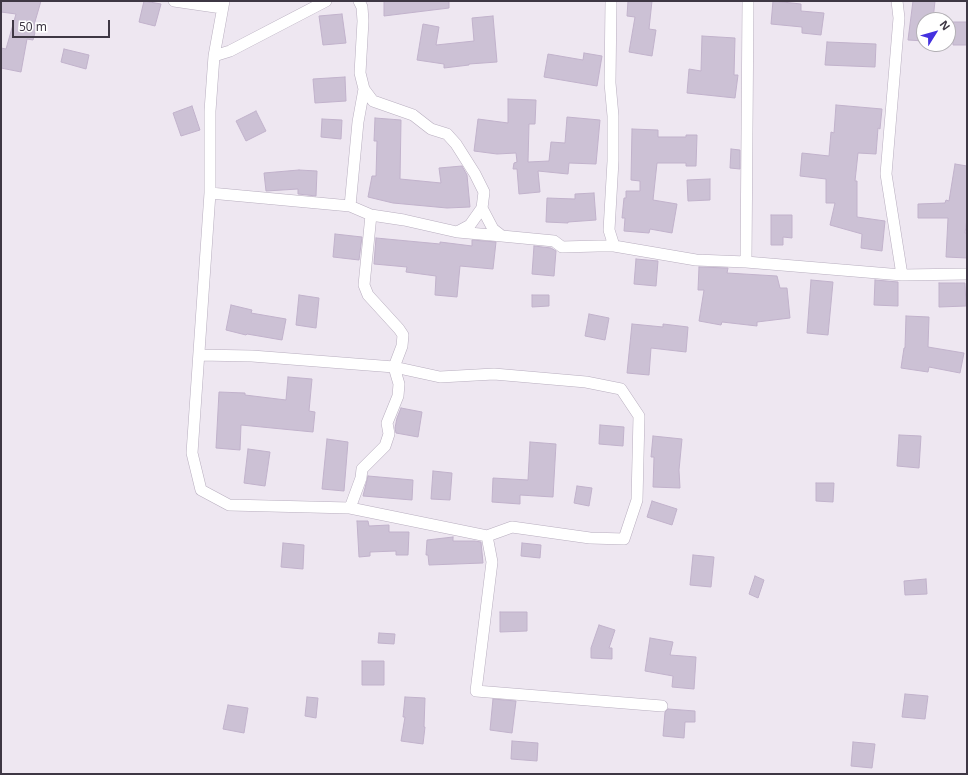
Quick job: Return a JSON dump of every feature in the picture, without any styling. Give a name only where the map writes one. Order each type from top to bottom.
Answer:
[{"type":"street","points":[[174,1],[223,4],[214,56],[210,111],[210,193],[192,453],[201,490],[229,505],[350,508],[487,536],[512,527],[590,538],[624,539],[637,500],[639,416],[621,389],[586,382],[494,374],[440,377],[394,367],[252,356],[199,355]]},
{"type":"street","points":[[214,56],[230,51],[326,1]]},
{"type":"street","points":[[359,1],[362,7],[363,21],[360,74],[364,89],[373,101],[413,115],[431,129],[447,134],[456,144],[475,174],[484,192],[482,208],[470,225],[457,232]]},
{"type":"street","points":[[611,1],[610,83],[613,116],[613,161],[609,230],[614,246]]},
{"type":"street","points":[[746,262],[748,1]]},
{"type":"street","points":[[897,1],[899,18],[886,174],[902,275]]},
{"type":"street","points":[[350,206],[358,122],[364,89]]},
{"type":"street","points":[[210,193],[350,206],[371,215],[404,220],[457,232],[554,241],[562,248],[614,246],[696,260],[746,262],[902,275],[967,274]]},
{"type":"street","points":[[482,208],[493,229],[502,236]]},
{"type":"street","points":[[350,508],[361,478],[362,469],[385,446],[389,434],[387,423],[398,396],[399,384],[394,367],[402,346],[403,336],[399,329],[368,295],[364,285],[371,215]]},
{"type":"street","points":[[487,536],[492,562],[476,691],[662,706]]},
{"type":"building","points":[[1,1],[41,1],[34,25],[37,25],[33,40],[27,39],[21,72],[1,68],[1,48],[6,49],[16,14],[1,12]]},
{"type":"building","points":[[144,1],[161,4],[155,26],[139,22]]},
{"type":"building","points":[[384,1],[449,1],[449,8],[384,16]]},
{"type":"building","points":[[628,1],[652,1],[649,29],[656,30],[652,56],[629,52],[635,17],[627,16]]},
{"type":"building","points":[[773,1],[801,4],[801,11],[824,13],[821,35],[802,33],[802,27],[771,24]]},
{"type":"building","points":[[913,1],[935,1],[934,12],[916,12],[916,40],[908,40]]},
{"type":"building","points":[[342,14],[346,43],[323,45],[319,16]]},
{"type":"building","points":[[493,16],[497,62],[444,68],[444,64],[417,60],[423,24],[439,27],[436,45],[474,41],[472,18]]},
{"type":"building","points":[[956,22],[967,22],[967,45],[956,45]]},
{"type":"building","points":[[702,36],[735,38],[734,75],[738,75],[735,98],[687,93],[689,69],[701,71]]},
{"type":"building","points":[[827,42],[876,44],[875,67],[825,65]]},
{"type":"building","points":[[64,49],[89,55],[86,69],[61,62]]},
{"type":"building","points":[[584,53],[602,56],[597,86],[544,77],[548,54],[583,60]]},
{"type":"building","points":[[345,77],[346,101],[315,103],[313,79]]},
{"type":"building","points":[[508,99],[536,100],[535,124],[529,124],[528,162],[549,161],[551,142],[565,143],[567,117],[600,120],[596,164],[569,163],[568,174],[538,171],[540,192],[519,194],[517,169],[513,169],[514,163],[517,162],[516,153],[497,154],[474,151],[478,119],[508,123]]},
{"type":"building","points":[[836,105],[882,109],[880,129],[878,128],[876,154],[858,153],[855,181],[857,181],[857,217],[885,221],[882,251],[861,248],[862,234],[830,225],[835,203],[826,203],[826,179],[800,176],[802,153],[829,156],[831,132],[834,133]]},
{"type":"building","points":[[192,106],[200,130],[181,136],[173,113]]},
{"type":"building","points":[[256,111],[266,131],[246,141],[236,121]]},
{"type":"building","points":[[375,118],[401,120],[400,179],[441,183],[439,168],[462,166],[467,175],[470,207],[447,208],[393,203],[368,197],[372,176],[376,176],[377,141],[374,141]]},
{"type":"building","points":[[322,119],[342,120],[341,139],[321,137]]},
{"type":"building","points":[[632,129],[658,130],[658,137],[686,137],[686,135],[697,135],[696,166],[686,166],[686,163],[657,163],[653,200],[677,204],[672,233],[650,229],[649,233],[624,231],[625,218],[622,218],[626,191],[640,191],[640,181],[631,180]]},
{"type":"building","points":[[731,149],[740,150],[740,169],[730,168]]},
{"type":"building","points":[[955,164],[967,166],[967,219],[965,233],[967,233],[967,258],[946,257],[948,218],[918,218],[918,204],[945,203],[946,200],[949,201]]},
{"type":"building","points":[[299,170],[317,171],[316,196],[298,194],[298,189],[266,191],[264,173]]},
{"type":"building","points":[[710,179],[710,200],[688,201],[687,180]]},
{"type":"building","points":[[594,193],[596,220],[568,223],[546,222],[547,198],[575,199],[575,194]]},
{"type":"building","points":[[771,215],[792,215],[792,238],[783,237],[783,245],[771,245]]},
{"type":"building","points":[[335,234],[362,237],[359,260],[333,257]]},
{"type":"building","points":[[376,238],[440,244],[440,242],[472,246],[472,240],[496,242],[493,269],[460,266],[457,297],[435,295],[436,276],[406,272],[407,267],[374,264]]},
{"type":"building","points":[[534,246],[551,248],[556,251],[554,276],[532,274]]},
{"type":"building","points":[[636,259],[658,261],[656,286],[634,284]]},
{"type":"building","points":[[699,267],[728,268],[727,273],[777,276],[780,288],[787,288],[790,318],[757,322],[757,326],[722,322],[721,325],[699,321],[704,290],[698,290]]},
{"type":"building","points":[[811,280],[833,282],[828,335],[807,333]]},
{"type":"building","points":[[875,280],[898,282],[898,306],[874,305]]},
{"type":"building","points":[[939,283],[965,283],[966,306],[939,307]]},
{"type":"building","points":[[299,295],[319,298],[316,328],[296,325]]},
{"type":"building","points":[[532,295],[549,295],[549,306],[532,307]]},
{"type":"building","points":[[231,305],[252,310],[251,313],[286,319],[282,340],[246,335],[226,330]]},
{"type":"building","points":[[589,314],[609,318],[605,340],[585,336]]},
{"type":"building","points":[[906,316],[929,317],[928,347],[964,353],[960,373],[929,367],[928,372],[901,368],[905,348]]},
{"type":"building","points":[[632,324],[663,327],[663,324],[688,327],[686,352],[651,348],[649,375],[627,373]]},
{"type":"building","points":[[288,377],[312,379],[309,411],[315,412],[313,432],[241,425],[240,450],[216,448],[219,392],[245,393],[245,395],[286,400]]},
{"type":"building","points":[[401,408],[422,412],[418,437],[396,433],[395,428],[397,418]]},
{"type":"building","points":[[600,425],[624,427],[623,446],[599,444]]},
{"type":"building","points":[[899,435],[921,436],[919,468],[897,466]]},
{"type":"building","points":[[653,436],[682,439],[679,470],[680,488],[653,487],[654,457],[651,457]]},
{"type":"building","points":[[327,439],[348,442],[344,491],[322,489]]},
{"type":"building","points":[[530,442],[556,444],[553,497],[520,495],[520,504],[492,502],[493,478],[528,480]]},
{"type":"building","points":[[248,449],[270,452],[265,486],[244,483]]},
{"type":"building","points":[[433,471],[452,473],[450,500],[431,499]]},
{"type":"building","points":[[368,476],[413,480],[412,500],[363,496]]},
{"type":"building","points":[[816,483],[834,483],[833,502],[816,501]]},
{"type":"building","points":[[577,486],[592,488],[589,506],[574,503]]},
{"type":"building","points":[[652,501],[677,509],[672,525],[647,517]]},
{"type":"building","points":[[357,521],[368,521],[369,526],[389,525],[389,532],[409,532],[408,555],[396,555],[396,551],[370,552],[370,556],[359,557]]},
{"type":"building","points":[[453,537],[453,541],[481,542],[483,563],[429,565],[428,555],[426,555],[427,540]]},
{"type":"building","points":[[283,543],[304,545],[303,569],[281,567]]},
{"type":"building","points":[[522,543],[541,545],[540,558],[521,556]]},
{"type":"building","points":[[693,555],[714,557],[711,587],[690,585]]},
{"type":"building","points":[[755,576],[764,580],[758,598],[749,594]]},
{"type":"building","points":[[926,579],[927,594],[905,595],[904,581]]},
{"type":"building","points":[[500,612],[527,612],[527,631],[500,632]]},
{"type":"building","points":[[599,625],[615,630],[609,648],[612,648],[612,659],[591,658],[591,648]]},
{"type":"building","points":[[379,633],[395,634],[394,644],[378,643]]},
{"type":"building","points":[[650,638],[673,642],[670,655],[696,657],[694,689],[672,687],[673,676],[645,671]]},
{"type":"building","points":[[362,661],[384,661],[384,685],[362,685]]},
{"type":"building","points":[[905,694],[928,696],[925,719],[902,717]]},
{"type":"building","points":[[307,697],[318,698],[316,718],[305,716]]},
{"type":"building","points":[[405,697],[425,698],[425,727],[423,744],[401,741],[405,717],[403,717]]},
{"type":"building","points":[[493,699],[516,701],[512,733],[490,730]]},
{"type":"building","points":[[228,705],[248,708],[244,733],[223,729]]},
{"type":"building","points":[[668,709],[695,711],[695,722],[685,722],[684,738],[663,736],[665,712]]},
{"type":"building","points":[[512,741],[538,743],[537,761],[511,759]]},
{"type":"building","points":[[853,742],[875,744],[872,768],[851,766]]}]
